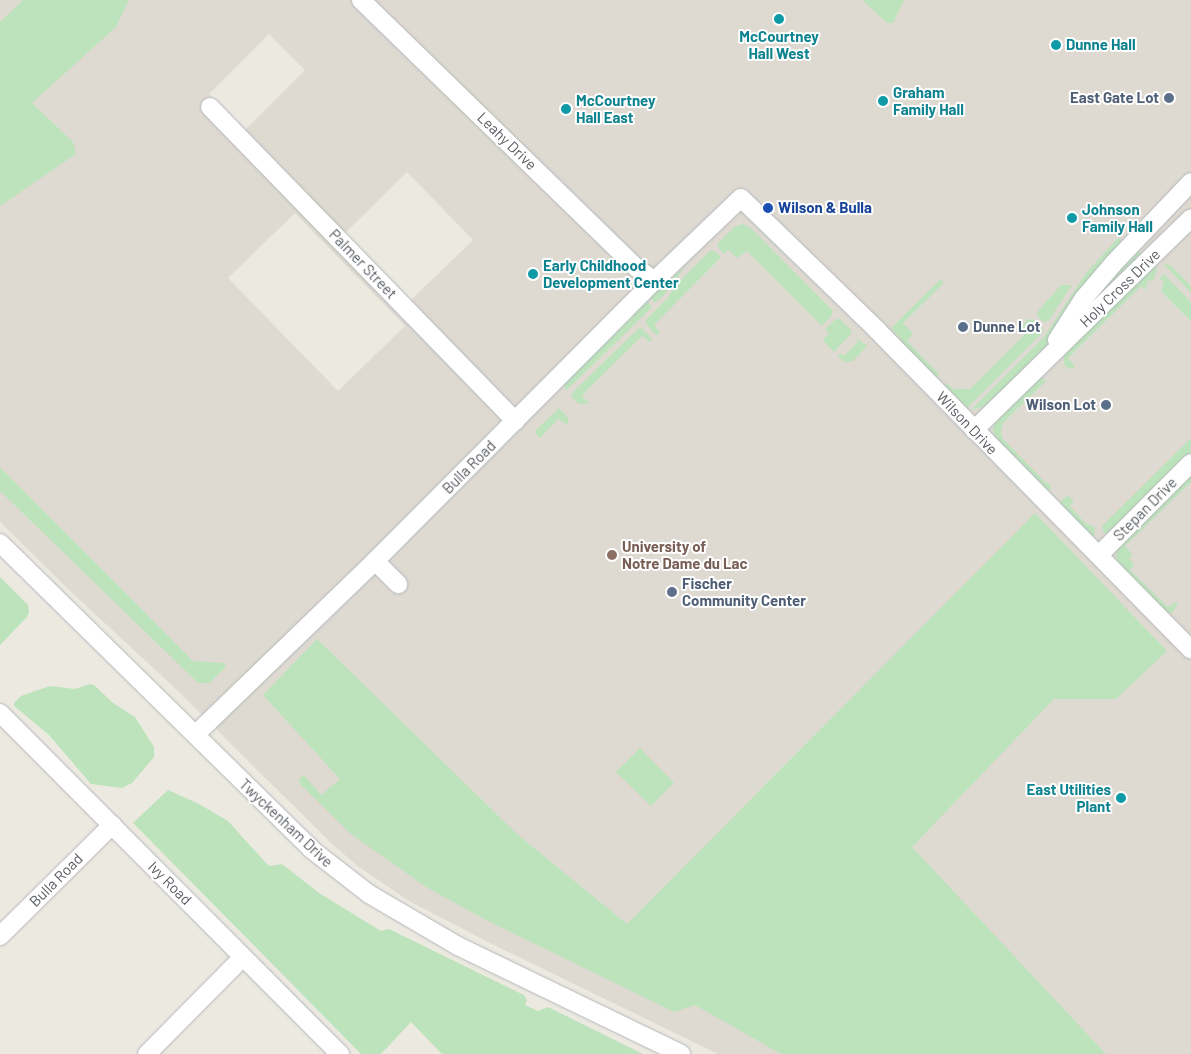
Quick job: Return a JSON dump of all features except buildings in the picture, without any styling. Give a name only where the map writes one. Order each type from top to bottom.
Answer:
[{"type":"street","name":"Leahy Drive","points":[[361,0],[654,282]]},
{"type":"street","name":"Palmer Street","points":[[210,107],[515,421]]},
{"type":"street","name":"Holy Cross Drive","points":[[1047,358],[1084,298],[1113,264],[1191,182]]},
{"type":"street","name":"Bulla Road","points":[[196,734],[375,561],[654,282],[741,198]]},
{"type":"street","name":"Wilson Drive","points":[[741,198],[870,323],[1191,650]]},
{"type":"street","name":"Holy Cross Drive","points":[[974,430],[1191,218]]},
{"type":"street","name":"Stepan Drive","points":[[1099,555],[1191,463]]},
{"type":"street","name":"Twyckenham Drive","points":[[0,543],[311,849],[369,894],[458,946],[681,1054]]},
{"type":"street","points":[[375,561],[398,584]]},
{"type":"street","name":"Ivy Road","points":[[0,713],[340,1054]]},
{"type":"street","name":"Bulla Road","points":[[0,936],[112,825]]},
{"type":"street","points":[[147,1054],[243,957]]},
{"type":"shaded area","name":"University of Notre Dame du Lac","points":[[0,0],[1191,0],[1191,1054],[718,1054],[494,945],[409,901],[359,867],[333,845],[178,691],[67,588],[0,522]],"holes":[[[269,34],[305,70],[245,130],[209,94]],[[407,172],[473,240],[410,301],[344,234]],[[295,213],[405,326],[338,391],[228,278]]]},
{"type":"green space","points":[[23,0],[129,0],[116,27],[32,103],[73,142],[76,154],[0,206],[0,22]]},
{"type":"green space","points":[[862,0],[904,0],[893,23],[887,23]]},
{"type":"green space","points":[[743,224],[751,228],[832,310],[832,315],[822,326],[747,251],[737,258],[728,250],[724,254],[718,247],[718,243],[736,226]]},
{"type":"green space","points":[[1118,238],[1122,240],[1120,244],[1121,250],[1050,342],[986,406],[971,410],[1044,337],[1086,273]]},
{"type":"green space","points":[[710,251],[715,251],[721,257],[654,325],[660,332],[658,335],[655,334],[646,324],[646,320],[668,298],[674,287]]},
{"type":"green space","points":[[1137,251],[1140,252],[1140,255],[1095,299],[1064,339],[1089,299]]},
{"type":"green space","points":[[1163,263],[1171,266],[1191,286],[1191,293]]},
{"type":"green space","points":[[1153,265],[1157,269],[1153,281],[1148,280],[1145,290],[1141,286],[1068,358],[1074,365],[1074,368],[1069,369],[1064,364],[1064,353]]},
{"type":"green space","points":[[686,266],[664,295],[655,303],[649,297]]},
{"type":"green space","points":[[1162,275],[1165,275],[1191,302],[1191,321],[1161,291],[1164,281],[1160,279]]},
{"type":"green space","points":[[941,279],[944,283],[903,323],[912,332],[907,341],[939,374],[936,378],[902,346],[901,339],[891,328]]},
{"type":"green space","points":[[1061,285],[1072,285],[1049,320],[1043,322],[1037,315],[1038,311]]},
{"type":"green space","points":[[646,300],[652,307],[566,391],[564,384]]},
{"type":"green space","points":[[836,319],[840,319],[851,330],[851,334],[834,352],[824,342],[824,339],[829,333],[825,329]]},
{"type":"green space","points":[[1028,319],[1034,320],[1043,329],[1043,332],[967,408],[942,387],[947,383],[953,389],[970,389],[1025,334],[1020,328]]},
{"type":"green space","points":[[642,328],[653,340],[649,342],[642,336],[582,395],[589,404],[579,404],[571,396],[573,392],[638,329]]},
{"type":"green space","points":[[856,338],[867,346],[853,361],[844,362],[838,356],[840,353],[844,356],[858,342]]},
{"type":"green space","points":[[1039,376],[1046,381],[1003,423],[1001,431],[1003,439],[1044,481],[1050,484],[1051,489],[1046,491],[995,438],[993,429],[996,419]]},
{"type":"green space","points":[[559,408],[568,418],[568,425],[558,419],[540,438],[535,433],[536,430]]},
{"type":"green space","points":[[1191,438],[1191,452],[1109,533],[1104,533],[1102,526]]},
{"type":"green space","points":[[0,467],[193,661],[224,663],[226,667],[209,683],[198,683],[0,491]]},
{"type":"green space","points":[[1191,473],[1191,482],[1125,546],[1133,555],[1129,558],[1134,565],[1130,570],[1168,607],[1178,603],[1173,612],[1167,614],[1118,564],[1116,553],[1117,548]]},
{"type":"green space","points":[[1068,496],[1074,501],[1070,506],[1085,523],[1095,527],[1094,536],[1091,536],[1060,505],[1062,499]]},
{"type":"green space","points":[[1035,513],[1167,651],[1116,699],[1054,699],[912,847],[1106,1054],[781,1054],[695,1005],[674,1012],[488,921],[426,887],[351,834],[300,784],[299,779],[304,775],[321,795],[339,778],[263,695],[317,639],[518,835],[627,924]]},
{"type":"green space","points":[[0,577],[28,605],[29,612],[27,617],[0,645]]},
{"type":"green space","points":[[90,684],[94,685],[113,703],[135,717],[154,747],[154,757],[132,783],[122,788],[91,784],[49,735],[14,706],[14,703],[21,696],[50,686],[75,689]]},
{"type":"green space","points":[[640,748],[674,783],[651,806],[616,772]]},
{"type":"green space","points":[[168,790],[199,804],[228,821],[270,866],[282,864],[319,893],[381,931],[389,929],[524,995],[527,1000],[525,1005],[538,1011],[548,1007],[643,1054],[442,1054],[411,1022],[381,1054],[361,1054],[133,823]]},
{"type":"place","name":"McCourtney Hall West","points":[[779,19]]},
{"type":"place","name":"Dunne Hall","points":[[1056,45]]},
{"type":"place","name":"East Gate Lot","points":[[1169,98]]},
{"type":"place","name":"Graham Family Hall","points":[[883,101]]},
{"type":"place","name":"McCourtney Hall East","points":[[566,109]]},
{"type":"place","name":"Wilson & Bulla","points":[[768,208]]},
{"type":"place","name":"Johnson Family Hall","points":[[1072,218]]},
{"type":"place","name":"Early Childhood Development Center","points":[[533,274]]},
{"type":"place","name":"Dunne Lot","points":[[963,327]]},
{"type":"place","name":"Wilson Lot","points":[[1106,405]]},
{"type":"place","name":"University of Notre Dame du Lac","points":[[612,555]]},
{"type":"place","name":"Fischer Community Center","points":[[672,592]]},
{"type":"place","name":"East Utilities Plant","points":[[1121,798]]}]
